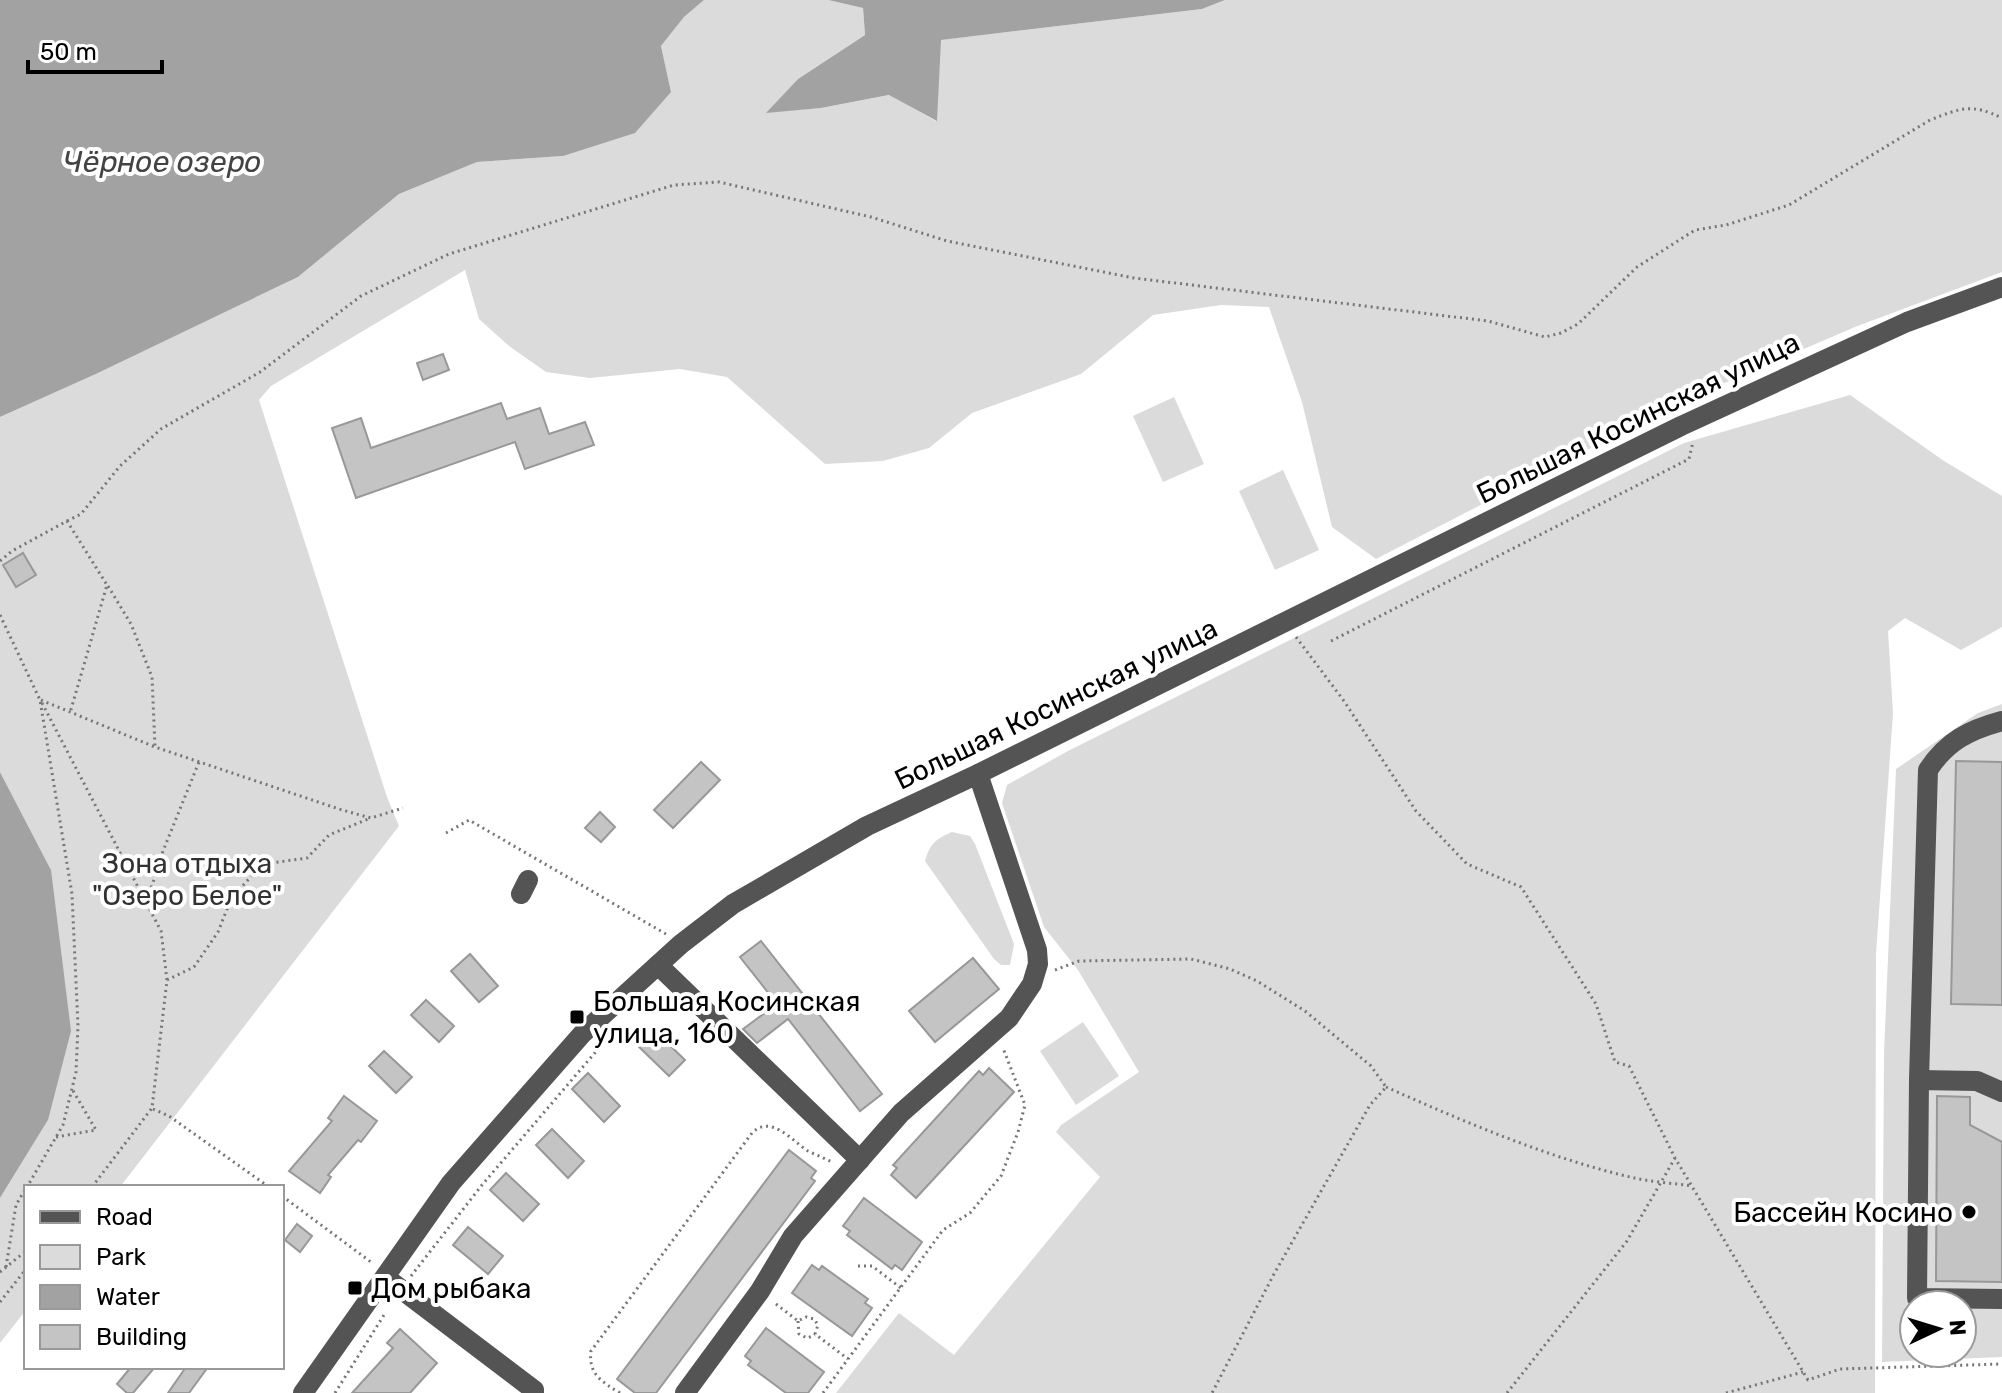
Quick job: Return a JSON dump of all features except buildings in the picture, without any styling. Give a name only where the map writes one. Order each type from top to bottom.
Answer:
[{"type":"street","name":"Большая Косинская улица","points":[[303,1393],[391,1280],[451,1183],[583,1033],[658,965],[733,904],[867,826],[1681,426],[1907,322],[2002,287]]},
{"type":"street","points":[[2002,721],[1970,731],[1941,750],[1928,770],[1919,1080],[1917,1298],[2002,1299]]},
{"type":"street","points":[[685,1393],[760,1291],[793,1236],[901,1113],[1009,1018],[1034,976],[1038,964],[1037,950],[978,774]]},
{"type":"street","points":[[658,965],[855,1165]]},
{"type":"street","points":[[1919,1080],[1977,1081],[2002,1092]]},
{"type":"street","points":[[391,1280],[534,1393]]},
{"type":"path","points":[[0,561],[12,551],[81,514],[120,466],[161,429],[260,372],[361,296],[449,254],[674,185],[719,182],[871,217],[947,241],[1134,278],[1488,321],[1545,337],[1578,324],[1637,267],[1695,230],[1726,225],[1789,205],[1930,120],[1947,113],[1979,107],[2002,118]]},
{"type":"path","points":[[1331,641],[1689,459],[1694,437]]},
{"type":"path","points":[[67,521],[131,624],[152,677],[155,747]]},
{"type":"path","points":[[70,713],[107,585]]},
{"type":"path","points":[[0,615],[40,700],[161,931],[167,980],[152,1108],[94,1185]]},
{"type":"path","points":[[1285,622],[1344,701],[1416,811],[1467,864],[1521,887],[1596,1004],[1615,1062],[1629,1066],[1675,1158],[1808,1380],[1840,1369],[2002,1364]]},
{"type":"path","points":[[40,700],[155,747],[371,818]]},
{"type":"path","points":[[28,1185],[63,1125],[76,1072],[78,1026],[72,894],[40,700]]},
{"type":"path","points":[[150,910],[149,895],[158,866],[199,762]]},
{"type":"path","points":[[167,980],[194,967],[218,932],[231,899],[255,872],[271,863],[307,858],[329,835],[403,808]]},
{"type":"path","points":[[446,833],[469,820],[670,936]]},
{"type":"path","points":[[1034,976],[1079,961],[1191,959],[1230,969],[1257,981],[1305,1011],[1371,1066],[1386,1087],[1470,1124],[1551,1153],[1632,1178],[1692,1186]]},
{"type":"path","points":[[823,1393],[943,1230],[970,1213],[1001,1176],[1025,1105],[995,1030]]},
{"type":"path","points":[[335,1393],[391,1280],[482,1185],[614,1032]]},
{"type":"path","points":[[1212,1393],[1274,1274],[1370,1105],[1386,1087]]},
{"type":"path","points":[[56,1137],[96,1130],[72,1089]]},
{"type":"path","points":[[152,1108],[169,1116],[266,1185]]},
{"type":"path","points":[[620,1393],[597,1378],[590,1360],[591,1351],[759,1127],[775,1127],[809,1151],[855,1165]]},
{"type":"path","points":[[1507,1393],[1627,1241],[1675,1158]]},
{"type":"path","points":[[6,1267],[16,1205],[24,1191]]},
{"type":"path","points":[[284,1198],[391,1280]]},
{"type":"path","points":[[0,1272],[24,1253]]},
{"type":"path","points":[[858,1266],[872,1266],[901,1288]]},
{"type":"path","points":[[0,1302],[24,1272]]},
{"type":"path","points":[[760,1291],[798,1321],[799,1334],[807,1338],[815,1334],[818,1328],[814,1319],[806,1317],[798,1321]]},
{"type":"path","points":[[815,1334],[848,1359]]},
{"type":"path","points":[[1726,1393],[1803,1372]]},
{"type":"green space","name":"Зона отдыха \"Озеро Белое\"","points":[[704,0],[828,0],[863,8],[865,35],[798,79],[768,112],[821,108],[890,95],[936,121],[940,40],[1202,9],[1225,0],[2002,0],[2002,272],[1855,327],[1676,404],[1376,559],[1332,527],[1302,402],[1269,307],[1221,305],[1153,315],[1081,374],[972,413],[929,448],[883,461],[825,464],[727,377],[680,369],[590,378],[546,372],[509,346],[479,319],[465,270],[271,386],[259,400],[399,826],[122,1185],[24,1185],[24,1313],[0,1343],[0,1198],[48,1120],[51,870],[0,772],[0,417],[298,277],[399,194],[477,162],[563,156],[671,92],[661,46],[684,17]]},
{"type":"green space","points":[[1850,395],[1944,461],[2002,496],[2002,627],[1961,650],[1905,618],[1888,631],[1893,713],[1876,954],[1875,1393],[836,1393],[899,1313],[954,1355],[1100,1177],[1056,1132],[1061,1125],[1139,1072],[1078,970],[1044,927],[1002,803],[1007,785],[1068,751],[1684,443]]},
{"type":"green space","points":[[1174,397],[1204,464],[1163,482],[1133,416]]},
{"type":"green space","points":[[1283,470],[1319,550],[1275,570],[1239,491]]},
{"type":"green space","points":[[2002,704],[2002,1357],[1978,1358],[1978,1289],[1898,1289],[1898,1361],[1882,1362],[1884,1053],[1896,769],[1978,713]]},
{"type":"green space","points":[[952,832],[970,836],[975,844],[1014,944],[1010,965],[1001,965],[994,959],[925,861],[934,842]]},
{"type":"green space","points":[[1083,1022],[1119,1076],[1076,1105],[1040,1051]]},
{"type":"water","name":"Чёрное озеро","points":[[0,0],[704,0],[684,17],[661,46],[671,92],[635,133],[563,156],[477,162],[399,194],[298,277],[0,417]]},
{"type":"water","points":[[828,0],[1225,0],[1202,9],[941,40],[937,121],[889,95],[821,108],[766,113],[798,79],[865,35],[863,8]]},
{"type":"water","points":[[0,772],[51,870],[71,1031],[48,1120],[0,1198]]},
{"type":"place","name":"Большая Косинская улица, 160","points":[[577,1017]]},
{"type":"place","name":"Бассейн Косино","points":[[1969,1212]]},
{"type":"place","name":"Дом рыбака","points":[[355,1288]]}]
